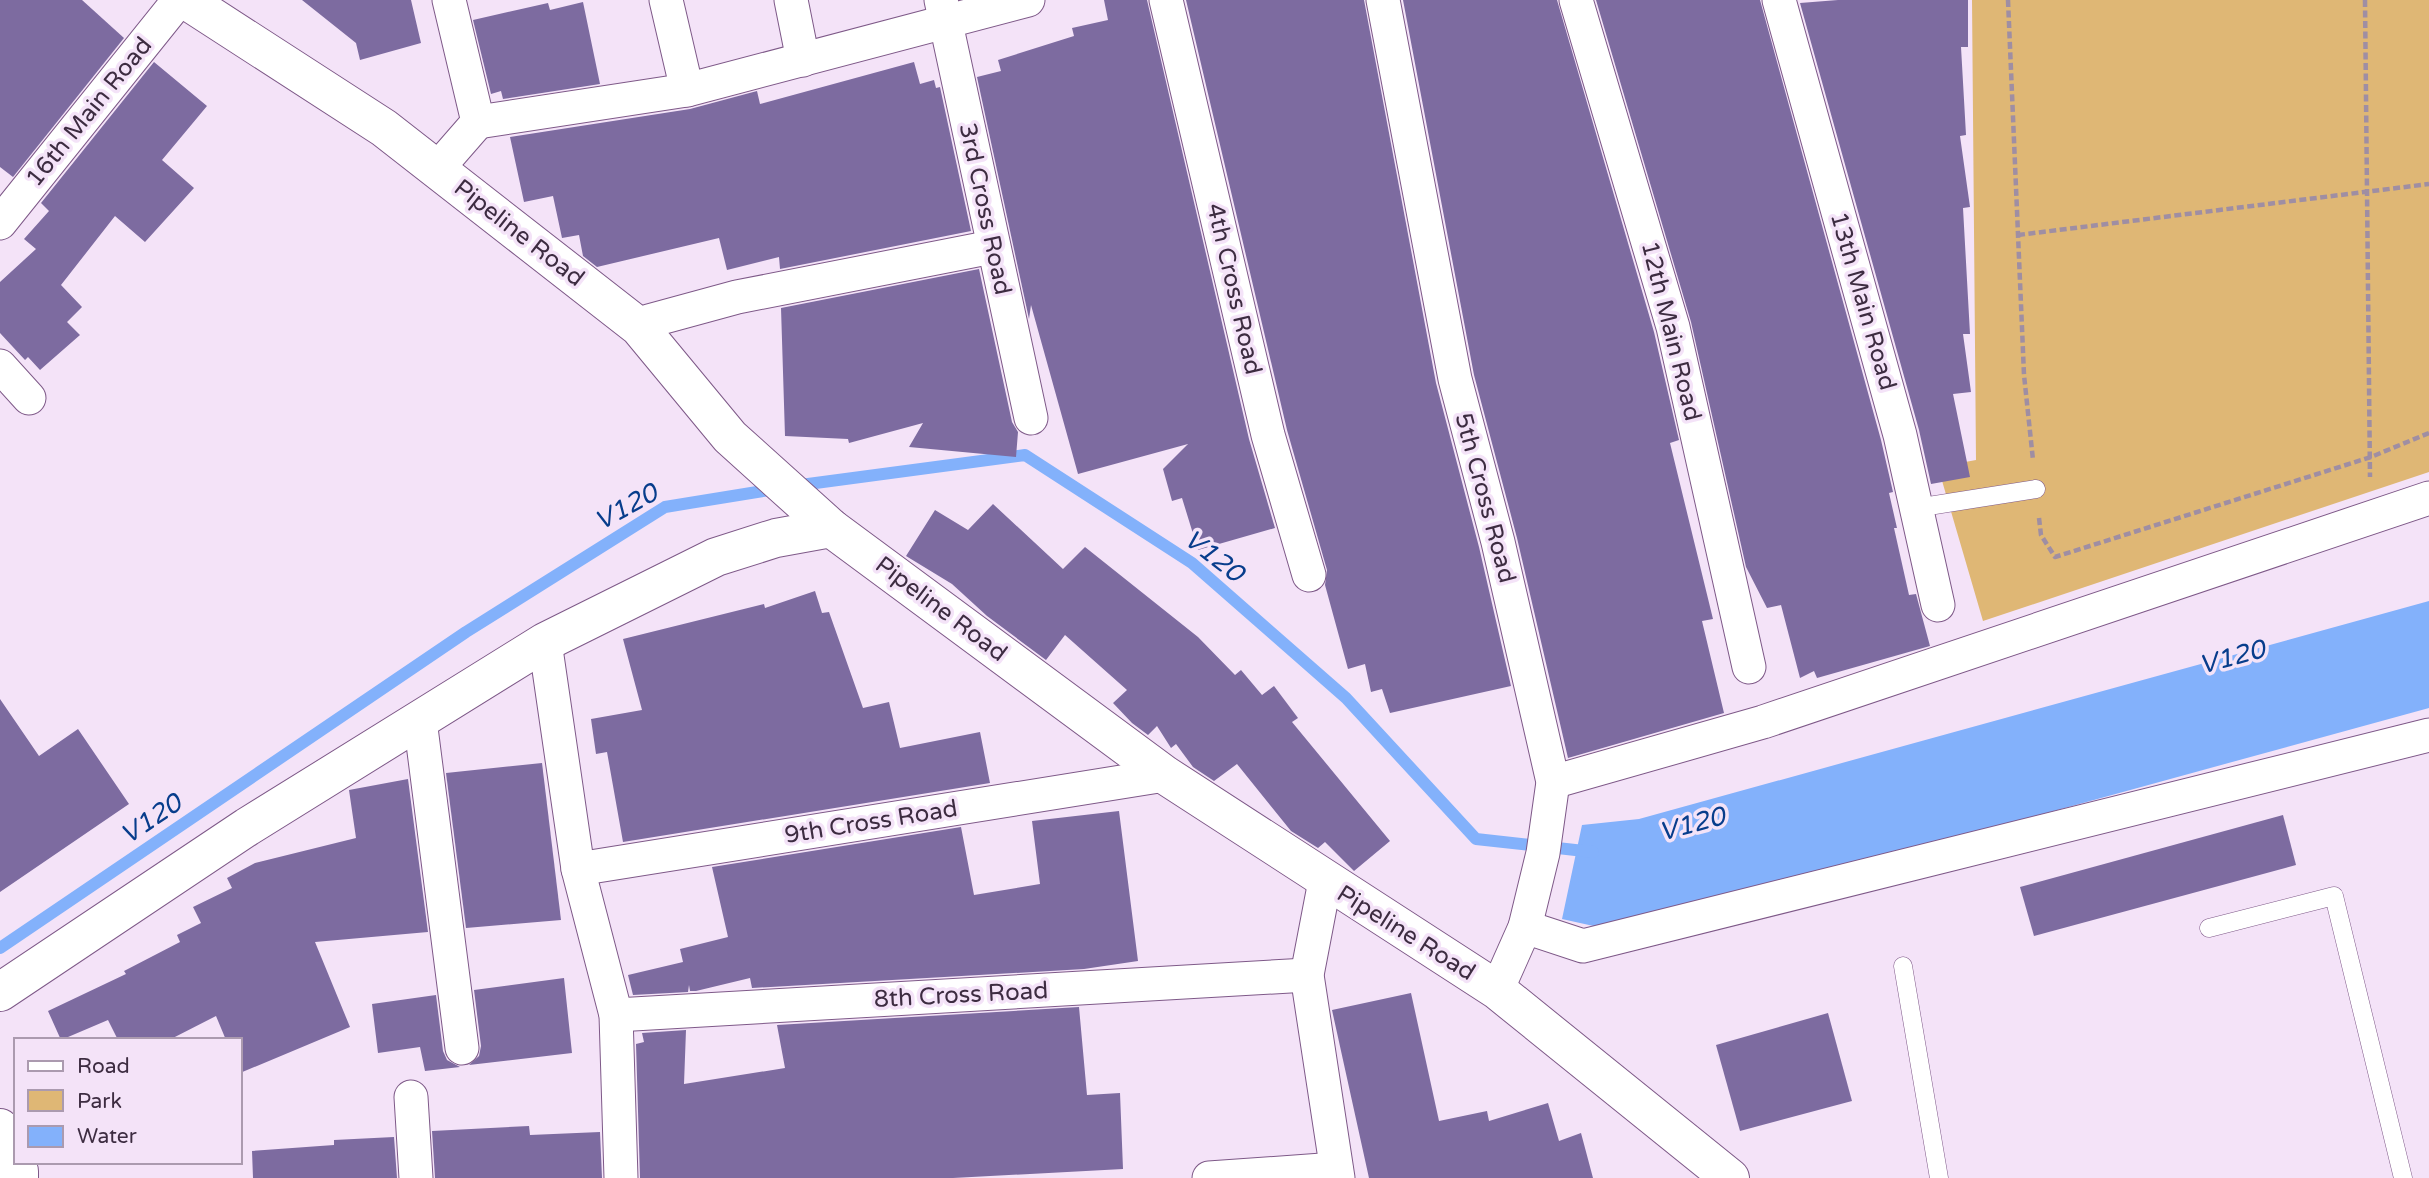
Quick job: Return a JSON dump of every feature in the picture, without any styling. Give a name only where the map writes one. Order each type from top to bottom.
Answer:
[{"type":"street","name":"16th Main Road","points":[[0,223],[179,0]]},
{"type":"street","name":"Pipeline Road","points":[[186,0],[384,128],[639,327],[730,437],[831,528],[1164,775],[1497,990],[1730,1178]]},
{"type":"street","points":[[449,0],[478,122]]},
{"type":"street","points":[[666,0],[687,90]]},
{"type":"street","points":[[791,0],[803,60]]},
{"type":"street","points":[[437,169],[478,122],[687,90],[803,60],[944,11],[1028,0]]},
{"type":"street","name":"4th Cross Road","points":[[1166,0],[1268,435],[1309,575]]},
{"type":"street","name":"5th Cross Road","points":[[1382,0],[1455,379],[1501,556],[1553,782],[1543,853],[1525,927],[1497,990]]},
{"type":"street","name":"12th Main Road","points":[[1576,0],[1673,327],[1749,667]]},
{"type":"street","name":"13th Main Road","points":[[1779,0],[1897,422],[1938,605]]},
{"type":"street","name":"3rd Cross Road","points":[[944,11],[992,247],[1031,418]]},
{"type":"street","points":[[639,327],[649,321],[737,297],[992,247]]},
{"type":"street","points":[[0,366],[29,398]]},
{"type":"street","points":[[1553,782],[1775,718],[2429,498]]},
{"type":"street","points":[[0,992],[247,827],[545,642],[716,556],[776,538],[831,528]]},
{"type":"street","points":[[545,642],[578,869],[616,1015],[621,1178]]},
{"type":"street","points":[[420,720],[462,1048]]},
{"type":"street","points":[[1525,927],[1583,946],[2429,735]]},
{"type":"street","name":"9th Cross Road","points":[[578,869],[1164,775]]},
{"type":"street","points":[[1209,1178],[1337,1173],[1307,975],[1325,881]]},
{"type":"street","name":"8th Cross Road","points":[[616,1015],[1307,975]]},
{"type":"street","points":[[411,1097],[416,1178]]},
{"type":"street","points":[[0,1128],[14,1160]]},
{"type":"lane","points":[[1916,508],[2036,489]]},
{"type":"lane","points":[[2209,929],[2334,897],[2403,1178]]},
{"type":"lane","points":[[1903,966],[1939,1178]]},
{"type":"path","points":[[2008,0],[2024,375],[2041,535],[2055,557],[2371,457],[2429,433]]},
{"type":"path","points":[[2365,0],[2371,457]]},
{"type":"path","points":[[2018,235],[2429,184]]},
{"type":"green space","points":[[1972,0],[2429,0],[2429,472],[1983,621],[1938,467],[1976,460]]},
{"type":"water","points":[[2429,601],[2429,708],[1616,931],[1562,919],[1582,825],[1639,819]]},
{"type":"building","points":[[0,0],[82,0],[124,38],[13,177],[0,167]]},
{"type":"building","points":[[302,0],[411,0],[421,43],[360,60],[356,43]]},
{"type":"building","points":[[1104,0],[1147,0],[1249,439],[1275,528],[1198,550],[1182,498],[1172,501],[1163,469],[1188,444],[1078,474],[1031,305],[1029,319],[977,77],[1001,71],[998,60],[1074,36],[1072,28],[1108,20]]},
{"type":"building","points":[[1186,0],[1364,0],[1436,383],[1479,547],[1511,686],[1390,713],[1382,689],[1371,692],[1365,664],[1348,669],[1325,585],[1327,570],[1287,430]]},
{"type":"building","points":[[1403,0],[1557,0],[1654,332],[1679,440],[1670,443],[1713,619],[1702,621],[1724,713],[1568,758],[1517,538],[1474,375]]},
{"type":"building","points":[[1596,0],[1760,0],[1881,440],[1893,492],[1889,493],[1897,528],[1894,528],[1909,595],[1916,594],[1930,646],[1817,678],[1814,671],[1800,678],[1781,605],[1767,608],[1746,567],[1691,322]]},
{"type":"building","points":[[1838,0],[1968,0],[1968,47],[1961,47],[1966,135],[1960,136],[1970,207],[1963,208],[1970,334],[1963,334],[1971,392],[1953,394],[1970,477],[1931,484],[1919,430],[1800,3]]},
{"type":"building","points":[[583,2],[600,84],[503,99],[501,91],[491,94],[473,20],[548,3],[550,10]]},
{"type":"building","points":[[154,62],[207,106],[162,160],[194,188],[145,242],[115,216],[61,285],[82,307],[67,322],[80,335],[40,370],[28,357],[25,360],[0,333],[0,282],[36,249],[24,239],[49,211],[41,203]]},
{"type":"building","points":[[914,62],[920,84],[934,80],[936,88],[940,87],[971,231],[780,269],[779,257],[727,270],[719,238],[597,267],[583,256],[579,235],[562,238],[553,196],[524,202],[510,137],[690,109],[757,91],[760,104]]},
{"type":"building","points":[[979,269],[1012,422],[1018,432],[1016,457],[909,447],[923,423],[849,443],[848,439],[785,436],[781,308]]},
{"type":"building","points":[[993,504],[1063,569],[1085,547],[1198,637],[1235,675],[1241,670],[1262,695],[1274,686],[1298,718],[1292,722],[1390,841],[1354,871],[1325,842],[1318,848],[1291,831],[1237,764],[1214,781],[1193,767],[1176,744],[1171,748],[1157,726],[1148,735],[1132,723],[1113,703],[1127,690],[1065,635],[1046,660],[987,616],[952,584],[906,556],[935,510],[968,530]]},
{"type":"building","points":[[815,591],[822,613],[829,612],[863,708],[889,702],[900,748],[980,732],[990,783],[623,842],[607,752],[596,754],[591,719],[642,710],[623,639],[764,604],[765,608]]},
{"type":"building","points":[[0,699],[39,756],[78,729],[129,804],[0,892]]},
{"type":"building","points":[[542,763],[561,920],[466,928],[446,773]]},
{"type":"building","points":[[408,779],[428,932],[315,942],[350,1027],[242,1072],[242,1038],[225,1038],[216,1016],[173,1038],[117,1038],[108,1020],[60,1038],[48,1011],[126,974],[124,971],[180,942],[177,935],[201,923],[193,907],[232,888],[227,878],[255,863],[356,838],[349,790]]},
{"type":"building","points":[[1119,811],[1138,961],[1084,969],[752,988],[750,978],[696,991],[690,991],[689,985],[688,992],[633,995],[628,975],[683,962],[680,949],[728,937],[712,867],[961,827],[974,895],[1040,884],[1032,821]]},
{"type":"building","points":[[2283,815],[2296,865],[2034,936],[2020,887]]},
{"type":"building","points":[[564,978],[572,1053],[469,1065],[479,1056],[481,1046],[474,990]]},
{"type":"building","points":[[1411,993],[1439,1121],[1487,1111],[1489,1121],[1548,1103],[1559,1141],[1581,1133],[1593,1178],[1369,1178],[1332,1010]]},
{"type":"building","points":[[436,995],[443,1051],[447,1060],[460,1067],[425,1071],[420,1047],[378,1053],[372,1004]]},
{"type":"building","points":[[1079,1007],[1087,1095],[1120,1093],[1123,1169],[953,1178],[640,1178],[636,1044],[644,1042],[642,1033],[686,1030],[684,1084],[785,1068],[777,1025]]},
{"type":"building","points":[[1828,1013],[1852,1101],[1740,1131],[1716,1045]]},
{"type":"building","points":[[529,1126],[530,1135],[600,1132],[602,1178],[435,1178],[432,1131]]},
{"type":"building","points":[[394,1137],[397,1178],[253,1178],[252,1151],[334,1145],[334,1140]]},
{"type":"waterway","name":"V120","points":[[793,486],[1025,455],[1192,563],[1346,698],[1476,839],[1593,852]]},
{"type":"waterway","name":"V120","points":[[0,948],[466,632],[665,507],[775,489]]}]
